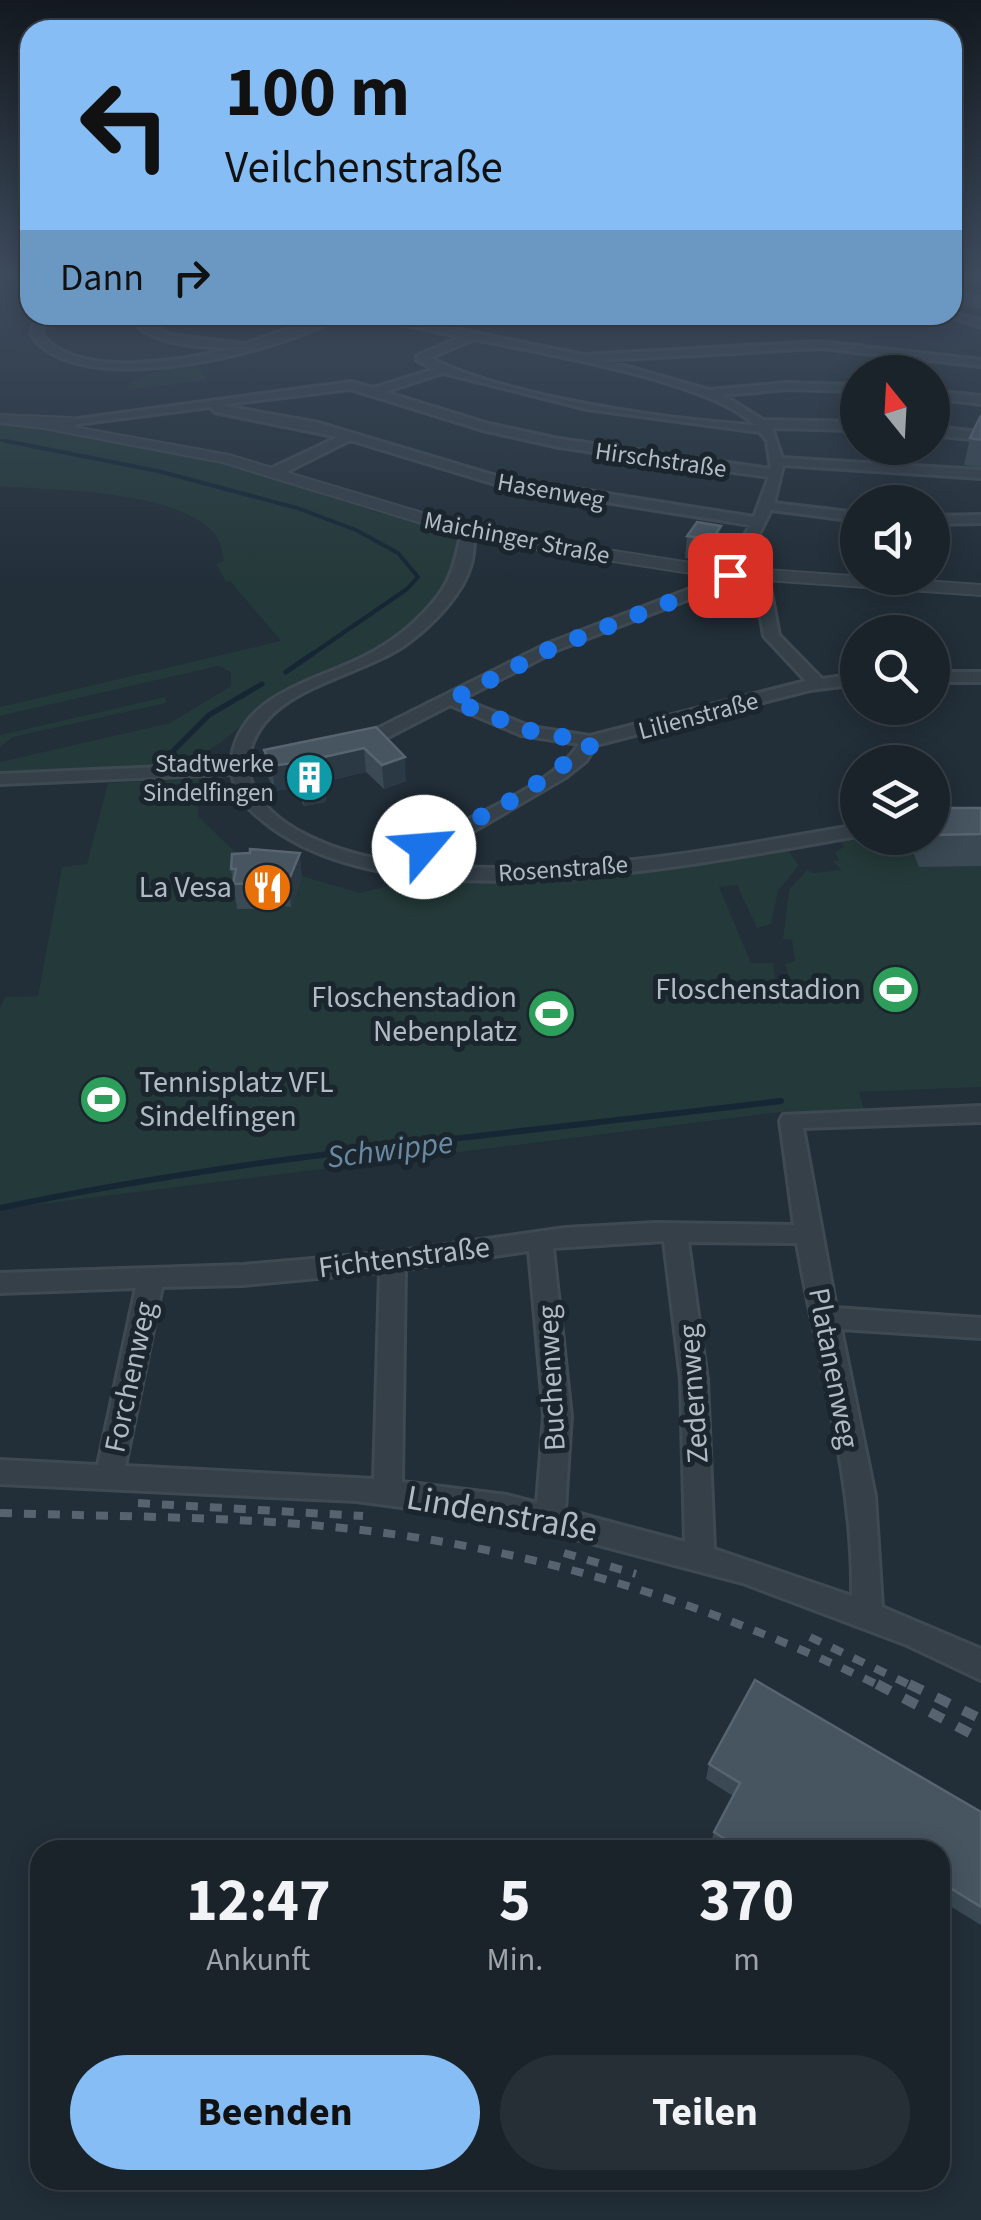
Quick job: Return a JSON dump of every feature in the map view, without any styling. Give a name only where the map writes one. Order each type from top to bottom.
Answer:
[{"type":"street","name":"Hirschstraße","points":[[373,392],[421,377]]},
{"type":"street","points":[[471,377],[616,410],[765,427],[840,426]]},
{"type":"street","points":[[0,779],[240,768],[324,755],[365,744],[552,648],[714,585],[732,572],[767,506],[777,468],[775,444],[765,427],[740,407],[711,394],[650,377]]},
{"type":"street","name":"Hirschstraße","points":[[60,424],[339,386],[545,440],[687,464],[981,474]]},
{"type":"street","points":[[711,394],[772,387],[840,388]]},
{"type":"street","points":[[950,396],[981,400]]},
{"type":"street","name":"Hasenweg","points":[[203,403],[349,436],[498,481],[758,522]]},
{"type":"street","name":"Maichinger Straße","points":[[0,419],[60,424],[224,458],[469,533],[732,572],[981,590]]},
{"type":"street","points":[[950,433],[981,436]]},
{"type":"street","points":[[274,472],[349,436]]},
{"type":"street","points":[[767,506],[840,515]]},
{"type":"street","points":[[950,520],[981,519]]},
{"type":"street","points":[[172,770],[197,765],[247,734],[278,700],[372,660],[424,621],[464,566],[469,533]]},
{"type":"street","points":[[762,582],[772,636],[818,683]]},
{"type":"street","points":[[950,678],[981,678]]},
{"type":"street","name":"Lilienstraße","points":[[400,869],[436,839],[546,780],[586,751],[590,742],[818,683],[840,681]]},
{"type":"street","points":[[451,700],[527,730],[590,742]]},
{"type":"street","points":[[240,768],[247,734]]},
{"type":"street","name":"Rosenstraße","points":[[240,768],[245,792],[254,806],[292,835],[327,852],[400,869],[490,873],[608,865],[693,857],[840,833]]},
{"type":"street","name":"Platanenweg","points":[[866,1615],[868,1577],[852,1451],[807,1234],[791,1121],[981,1114]]},
{"type":"street","name":"Fichtenstraße","points":[[0,1283],[243,1275],[393,1261],[540,1239],[675,1232],[807,1234]]},
{"type":"street","name":"Zedernweg","points":[[675,1232],[694,1380],[700,1557]]},
{"type":"street","name":"Buchenweg","points":[[540,1239],[554,1368],[556,1491],[549,1517]]},
{"type":"street","points":[[388,1492],[393,1261]]},
{"type":"street","name":"Forchenweg","points":[[108,1476],[151,1278]]},
{"type":"street","points":[[826,1318],[981,1328]]},
{"type":"street","name":"Lindenstraße","points":[[0,1472],[388,1492],[549,1517],[700,1557],[866,1615],[981,1665]]},
{"type":"green space","points":[[145,377],[205,377],[207,380],[126,390],[129,384]]},
{"type":"green space","points":[[0,423],[222,462],[376,512],[440,528],[458,539],[458,557],[442,592],[395,639],[364,659],[282,693],[204,752],[146,766],[0,771],[0,762],[170,723],[231,686],[231,672],[218,666],[0,716],[0,707],[281,641],[230,581],[226,582],[216,564],[224,561],[217,538],[194,518],[171,507],[113,495],[0,486]]},
{"type":"green space","points":[[165,697],[166,703],[13,737],[0,747],[0,735]]},
{"type":"green space","points":[[199,779],[198,816],[233,850],[258,863],[360,893],[413,880],[510,880],[786,848],[799,865],[778,891],[771,924],[757,928],[737,885],[719,887],[751,963],[773,963],[777,987],[792,987],[785,964],[795,961],[792,940],[783,939],[789,890],[807,870],[841,870],[833,861],[839,861],[835,852],[840,849],[840,855],[950,855],[950,831],[981,818],[981,1087],[859,1092],[865,1112],[781,1112],[0,1209],[0,1008],[5,997],[38,996],[62,867],[87,864],[108,783]]},
{"type":"building","points":[[980,417],[981,440],[970,438]]},
{"type":"building","points":[[697,522],[721,526],[712,540],[687,536]]},
{"type":"building","points":[[376,727],[405,757],[382,765],[364,748],[315,759],[323,777],[302,782],[292,763],[272,766],[264,750]]},
{"type":"building","points":[[950,808],[981,808],[981,834],[950,835]]},
{"type":"building","points":[[250,849],[300,853],[288,882],[262,879],[261,883],[233,884],[236,869],[231,869],[232,854],[250,853]]},
{"type":"building","points":[[755,1680],[981,1812],[981,1907],[950,1888],[950,1840],[727,1840],[714,1832],[740,1783],[709,1764]]},
{"type":"waterway","name":"Schwippe","points":[[0,440],[21,444]]},
{"type":"waterway","name":"Schwippe","points":[[6,441],[158,471],[297,508],[356,530],[398,553],[418,577],[407,589],[308,657]]},
{"type":"waterway","name":"Schwippe","points":[[286,672],[312,654]]},
{"type":"waterway","name":"Schwippe","points":[[165,759],[209,715],[262,684]]},
{"type":"waterway","name":"Schwippe","points":[[0,1208],[291,1159],[781,1101]]},
{"type":"railway","points":[[138,1503],[363,1516]]},
{"type":"railway","points":[[0,1513],[289,1523],[450,1543],[577,1572],[702,1610],[882,1687]]},
{"type":"railway","points":[[564,1553],[636,1574]]},
{"type":"railway","points":[[810,1637],[914,1687]]},
{"type":"railway","points":[[877,1684],[981,1739]]},
{"type":"railway","points":[[909,1684],[981,1719]]},
{"type":"place","name":"Stadtwerke Sindelfingen","points":[[309,777]]},
{"type":"place","name":"La Vesa","points":[[267,887]]},
{"type":"place","name":"Floschenstadion","points":[[896,989]]},
{"type":"place","name":"Floschenstadion Nebenplatz","points":[[552,1014]]},
{"type":"place","name":"Tennisplatz VFL Sindelfingen","points":[[104,1099]]},
{"type":"route","points":[[424,847],[518,797],[590,746],[590,742],[504,723],[451,700],[552,648],[714,585],[730,575]]}]
